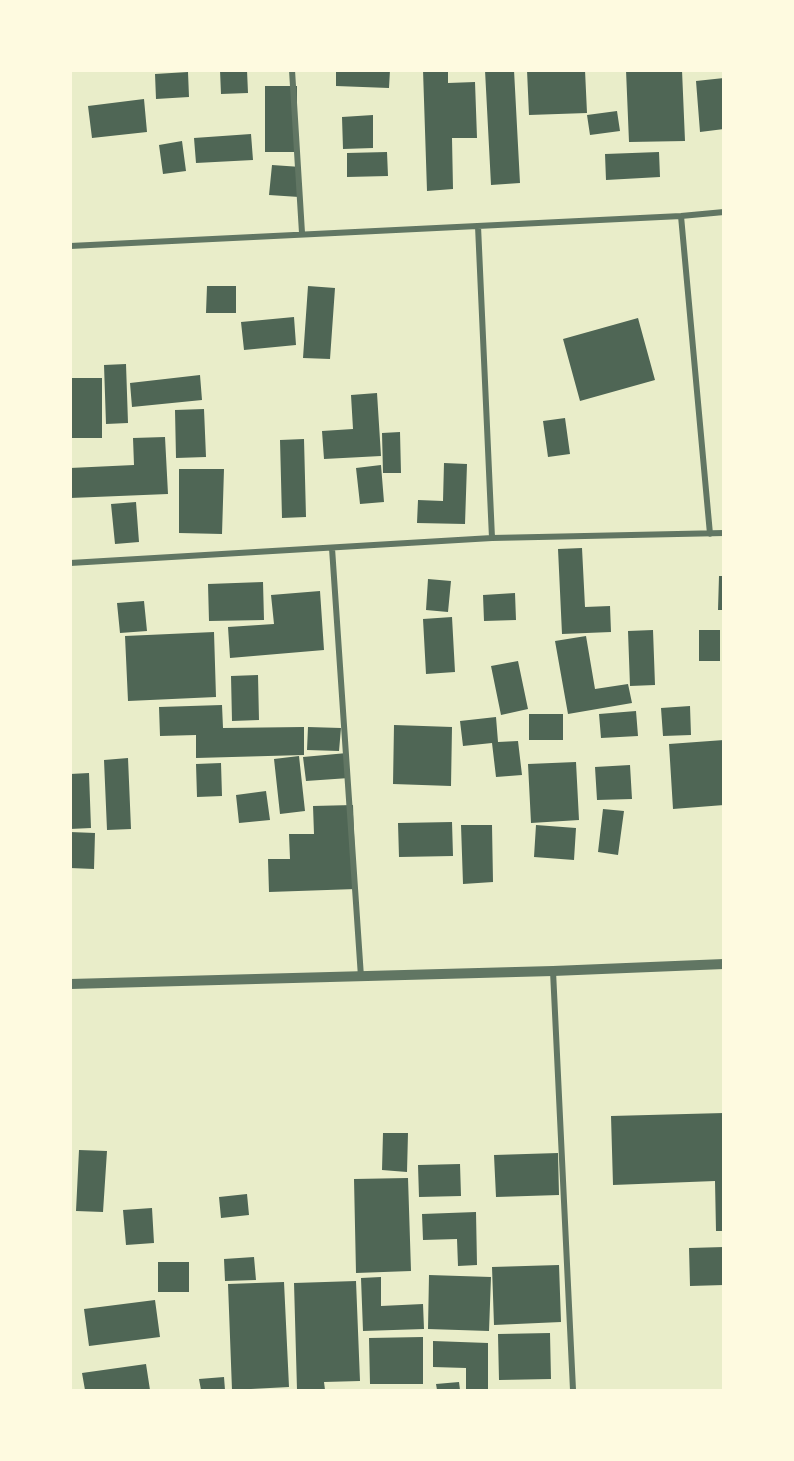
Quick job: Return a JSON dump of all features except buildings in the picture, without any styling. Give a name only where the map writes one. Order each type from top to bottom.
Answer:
[{"type":"street","points":[[292,70],[302,233]]},
{"type":"street","points":[[70,246],[681,216],[723,212]]},
{"type":"street","points":[[681,216],[710,534]]},
{"type":"street","points":[[478,226],[492,538]]},
{"type":"street","points":[[70,563],[492,538],[723,533]]},
{"type":"street","points":[[332,548],[361,977]]},
{"type":"street","points":[[70,984],[361,977],[723,964]]},
{"type":"street","points":[[553,971],[573,1390]]}]
